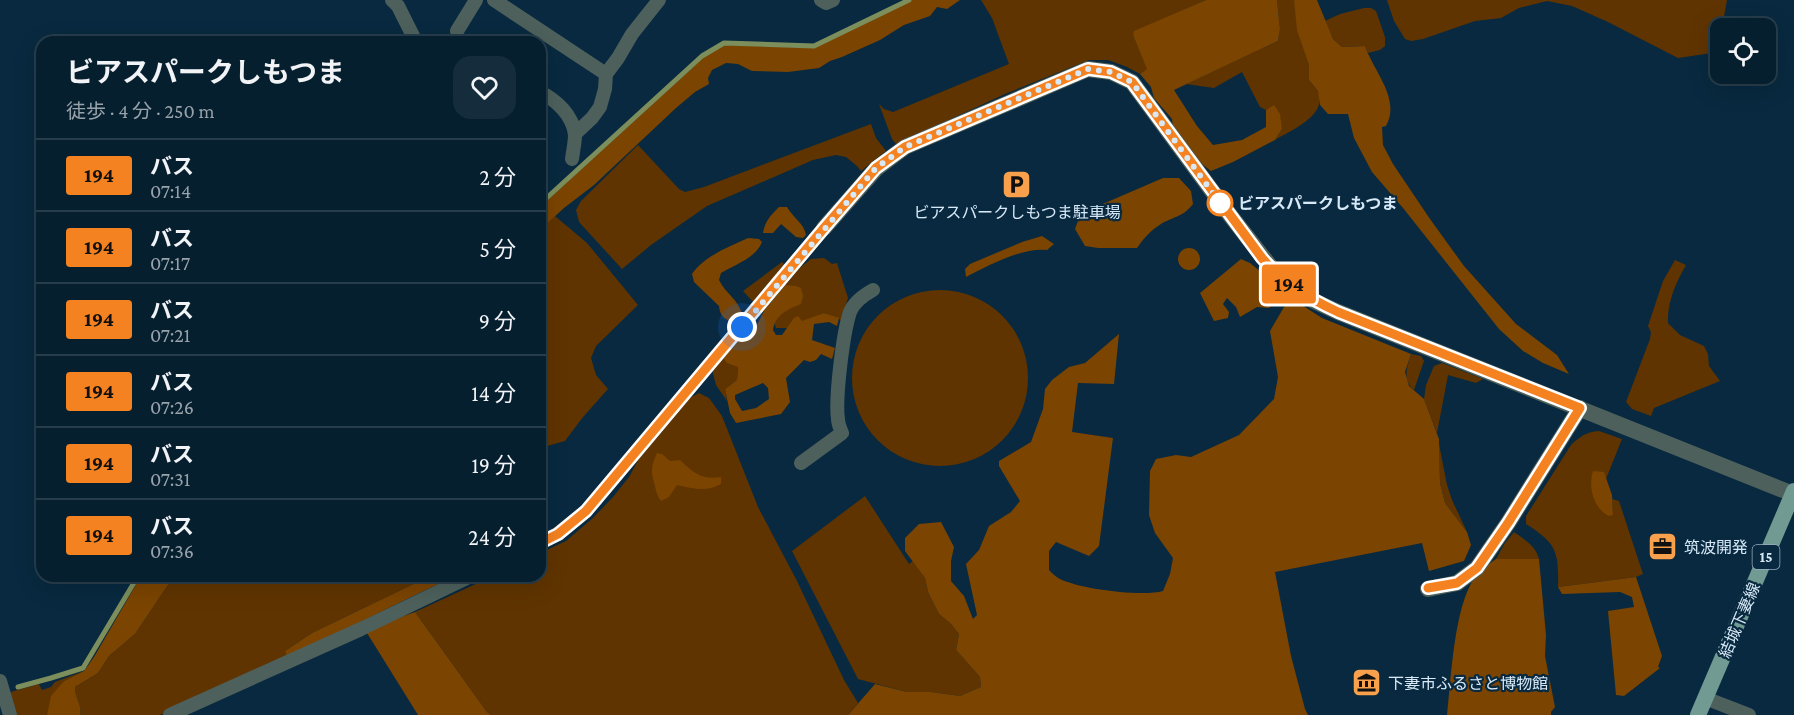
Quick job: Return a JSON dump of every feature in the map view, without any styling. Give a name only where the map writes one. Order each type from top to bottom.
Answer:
[{"type":"main road","name":"結城下妻線","points":[[1698,715],[1793,493]]},
{"type":"street","points":[[392,0],[398,6],[413,36]]},
{"type":"street","points":[[457,31],[476,0]]},
{"type":"street","points":[[494,0],[606,74]]},
{"type":"street","points":[[821,0],[826,3],[833,0]]},
{"type":"street","points":[[575,134],[600,107],[606,74],[657,1]]},
{"type":"street","points":[[546,540],[558,534],[586,511],[876,168],[905,147],[1088,69],[1111,72],[1132,82],[1262,258],[1277,275],[1314,301],[1793,493]]},
{"type":"street","points":[[546,95],[558,102],[569,118],[575,134],[572,159]]},
{"type":"street","points":[[801,463],[842,433],[838,419],[838,401],[850,310],[861,297],[873,290]]},
{"type":"street","points":[[1428,588],[1457,583],[1477,568],[1580,408]]},
{"type":"street","points":[[170,715],[361,629],[459,582]]},
{"type":"street","points":[[0,681],[10,715]]},
{"type":"street","points":[[1706,699],[1749,715]]},
{"type":"shaded area","points":[[912,0],[960,0],[947,9],[937,7],[930,16],[904,25],[880,40],[819,68],[788,72],[752,71],[738,64],[726,63],[712,70],[708,78],[709,84],[676,108],[594,185],[546,224],[546,202],[705,56],[725,45],[814,48]]},
{"type":"shaded area","points":[[981,0],[1206,0],[1134,32],[1133,35],[1148,69],[1140,74],[1108,60],[1089,60],[1005,94],[896,144],[879,104],[884,109],[893,112],[1009,64],[992,18]]},
{"type":"shaded area","points":[[1206,0],[1277,0],[1280,29],[1278,41],[1174,90],[1197,126],[1213,145],[1242,140],[1266,127],[1266,110],[1274,105],[1280,114],[1282,129],[1275,140],[1211,171],[1198,161],[1173,127],[1172,119],[1154,98],[1151,87],[1140,74],[1147,69],[1133,35],[1134,31]]},
{"type":"shaded area","points":[[1277,0],[1294,0],[1309,65],[1309,80],[1318,91],[1320,100],[1313,115],[1275,140],[1282,129],[1274,106],[1266,110],[1260,107],[1242,72],[1214,88],[1186,84],[1278,41],[1280,29]]},
{"type":"shaded area","points":[[1294,0],[1317,0],[1333,39],[1342,47],[1365,46],[1388,96],[1390,116],[1386,126],[1382,127],[1383,145],[1393,164],[1464,266],[1516,324],[1557,355],[1569,374],[1523,351],[1499,329],[1372,172],[1354,138],[1348,114],[1328,114],[1320,105],[1318,91],[1309,80],[1309,65],[1297,30]]},
{"type":"shaded area","points":[[1387,0],[1727,0],[1724,18],[1710,18],[1710,53],[1678,58],[1572,6],[1547,1],[1519,8],[1501,18],[1475,21],[1411,41],[1405,39],[1394,21]]},
{"type":"shaded area","points":[[1364,8],[1376,11],[1385,37],[1385,46],[1368,53],[1365,46],[1342,47],[1333,39],[1325,21],[1340,14]]},
{"type":"shaded area","points":[[871,124],[876,138],[886,151],[861,171],[846,157],[836,155],[813,160],[707,206],[651,245],[622,269],[579,222],[576,210],[581,201],[638,145],[679,189],[685,192],[704,187]]},
{"type":"shaded area","points":[[1163,178],[1179,178],[1191,191],[1193,204],[1185,212],[1157,226],[1137,248],[1085,246],[1075,229],[1079,218],[1098,206]]},
{"type":"shaded area","points":[[779,207],[787,207],[801,224],[806,235],[803,238],[796,237],[781,224],[773,233],[763,233],[767,222]]},
{"type":"shaded area","points":[[555,216],[587,243],[638,305],[596,346],[591,358],[596,375],[608,389],[565,441],[546,446],[546,224]]},
{"type":"shaded area","points":[[1042,236],[1054,244],[1047,250],[1016,254],[966,277],[965,269],[970,264]]},
{"type":"shaded area","points":[[748,238],[759,239],[762,242],[759,248],[750,257],[721,273],[719,280],[735,300],[742,314],[735,322],[724,317],[719,306],[694,282],[692,274],[710,257]]},
{"type":"shaded area","points":[[1189,248],[1197,251],[1200,259],[1197,267],[1189,270],[1181,267],[1178,259],[1181,251]]},
{"type":"shaded area","points":[[824,258],[832,264],[837,263],[848,298],[841,320],[824,313],[788,328],[776,328],[774,322],[776,298],[797,270],[811,259]]},
{"type":"shaded area","points":[[1241,259],[1250,263],[1283,290],[1280,298],[1269,308],[1257,307],[1240,317],[1236,307],[1227,298],[1223,304],[1229,312],[1228,318],[1214,321],[1200,293]]},
{"type":"shaded area","points":[[1675,260],[1686,265],[1673,293],[1668,323],[1680,335],[1704,346],[1708,354],[1709,366],[1720,381],[1654,408],[1651,416],[1632,409],[1626,402],[1650,339],[1651,332],[1648,326],[1663,281]]},
{"type":"shaded area","points":[[782,262],[787,267],[754,303],[743,291]]},
{"type":"shaded area","points":[[785,285],[801,288],[803,296],[801,304],[779,316],[773,330],[776,335],[782,335],[794,318],[798,316],[802,321],[824,313],[839,318],[837,326],[829,322],[814,324],[812,340],[835,348],[832,359],[821,354],[816,360],[810,362],[804,360],[786,378],[790,402],[781,414],[736,423],[730,413],[725,389],[737,380],[738,367],[727,363],[723,358],[736,341],[750,339],[765,309]],"holes":[[[763,383],[768,388],[769,399],[756,408],[742,411],[735,399],[735,395]]]},
{"type":"shaded area","points":[[940,290],[957,291],[974,296],[1002,316],[1022,344],[1027,361],[1027,395],[1022,412],[1002,440],[974,460],[957,465],[940,466],[923,465],[906,460],[878,440],[858,412],[853,395],[852,378],[853,361],[858,344],[878,316],[906,296],[923,291]]},
{"type":"shaded area","points":[[1294,300],[1322,318],[1411,354],[1405,372],[1409,386],[1424,399],[1439,439],[1440,483],[1445,503],[1467,532],[1471,545],[1464,561],[1429,571],[1422,543],[1275,572],[1291,656],[1308,715],[848,715],[875,684],[907,692],[931,692],[960,696],[981,687],[980,677],[956,650],[959,634],[939,614],[928,592],[925,578],[905,551],[905,538],[919,524],[941,522],[954,547],[951,581],[964,596],[973,619],[977,615],[966,564],[979,550],[989,526],[1011,512],[1020,501],[999,466],[999,461],[1031,442],[1043,409],[1045,389],[1052,380],[1069,367],[1085,363],[1119,334],[1114,384],[1078,383],[1072,432],[1113,438],[1099,546],[1089,556],[1056,542],[1049,551],[1049,570],[1069,583],[1096,589],[1141,593],[1163,591],[1173,558],[1155,533],[1149,515],[1150,471],[1156,459],[1176,455],[1191,457],[1239,435],[1274,399],[1278,377],[1270,331],[1284,307]]},
{"type":"shaded area","points":[[731,352],[738,367],[737,380],[725,389],[727,401],[716,385],[712,370]]},
{"type":"shaded area","points":[[1411,354],[1421,356],[1424,361],[1414,390],[1407,378]]},
{"type":"shaded area","points":[[1442,363],[1483,379],[1476,383],[1448,375],[1437,433],[1424,399],[1426,385],[1434,366]]},
{"type":"shaded area","points":[[699,393],[709,398],[722,416],[758,507],[797,581],[844,680],[858,703],[848,715],[491,715],[415,612],[480,582],[546,582],[546,550],[566,541],[613,497],[629,477],[647,444],[688,399]]},
{"type":"shaded area","points":[[1599,431],[1622,439],[1606,479],[1604,472],[1613,515],[1612,499],[1619,501],[1643,574],[1636,577],[1558,587],[1558,565],[1554,549],[1544,537],[1526,524],[1526,516],[1571,445],[1584,435]]},
{"type":"shaded area","points":[[1439,444],[1447,485],[1467,532],[1445,503],[1440,483]]},
{"type":"shaded area","points":[[657,453],[670,461],[680,460],[694,472],[703,476],[721,477],[721,484],[705,489],[677,485],[669,497],[661,501],[656,492],[652,474]]},
{"type":"shaded area","points":[[1593,471],[1604,472],[1612,495],[1613,515],[1609,516],[1599,508],[1593,496],[1591,484]]},
{"type":"shaded area","points":[[865,496],[909,564],[913,561],[925,578],[928,592],[939,614],[959,634],[956,650],[980,677],[981,687],[960,696],[931,692],[907,692],[858,679],[792,551]]},
{"type":"shaded area","points":[[1514,532],[1533,547],[1539,559],[1496,559]]},
{"type":"shaded area","points":[[1496,559],[1539,559],[1546,635],[1545,656],[1555,707],[1551,715],[1447,715],[1455,643],[1462,606],[1475,577]]},
{"type":"shaded area","points":[[1636,577],[1662,656],[1658,667],[1660,668],[1624,696],[1616,695],[1608,611],[1634,607],[1632,597],[1620,592],[1562,594],[1558,587]]},
{"type":"shaded area","points":[[138,582],[170,582],[135,634],[109,656],[98,673],[75,687],[80,715],[47,715],[51,696],[64,681],[84,671]]},
{"type":"shaded area","points":[[170,582],[418,582],[312,633],[285,651],[287,657],[160,715],[80,715],[75,687],[98,673],[109,656],[135,634]]},
{"type":"shaded area","points":[[418,582],[443,582],[287,657],[285,651],[312,633]]},
{"type":"shaded area","points":[[415,612],[491,715],[418,715],[367,633],[379,625]]},
{"type":"shaded area","points":[[84,671],[64,681],[47,715],[14,715],[7,693],[39,684],[42,690],[51,687],[55,682]]},
{"type":"waterway","points":[[546,199],[702,56],[724,43],[814,46],[909,0]]},
{"type":"waterway","points":[[18,687],[83,668],[134,582]]},
{"type":"bus line","name":"194","points":[[546,540],[558,534],[586,511],[876,168],[905,147],[1088,69],[1111,72],[1132,82],[1262,258],[1277,275],[1295,288],[1314,301],[1338,312],[1580,408],[1477,568],[1457,583],[1428,588]]},
{"type":"place","name":"ビアスパークしもつま駐車場","points":[[1017,184]]},
{"type":"place","name":"ビアスパークしもつま","points":[[1220,203]]},
{"type":"place","name":"筑波開発","points":[[1663,547]]},
{"type":"place","name":"下妻市ふるさと博物館","points":[[1367,683]]},
{"type":"route","points":[[742,327],[876,168],[905,147],[1088,69],[1111,72],[1132,82],[1220,203]]}]
